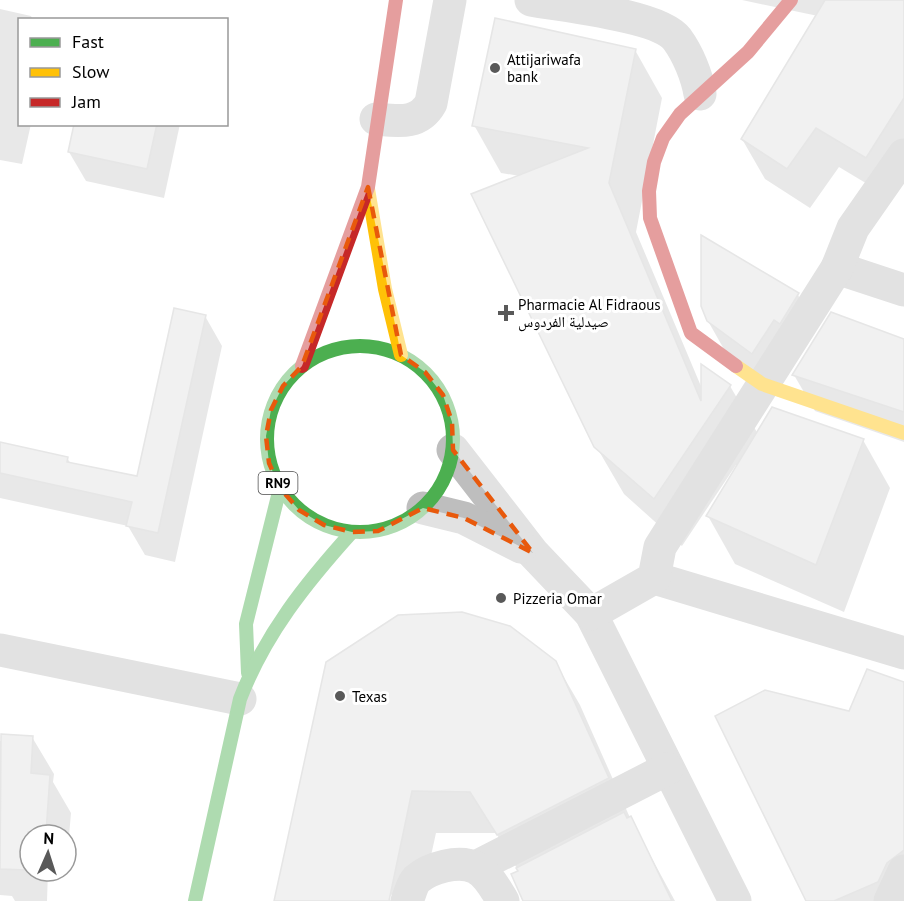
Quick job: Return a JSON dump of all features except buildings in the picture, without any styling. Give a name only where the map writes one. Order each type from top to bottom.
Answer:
[{"type":"main road","name":"RN9","points":[[302,366],[368,187],[376,119],[396,0]]},
{"type":"main road","points":[[791,0],[748,52],[680,114],[663,138],[654,162],[649,191],[650,218],[692,333],[762,384],[904,433]]},
{"type":"main road","name":"RN9","points":[[368,187],[385,289],[401,355]]},
{"type":"main road","name":"RN9","points":[[350,346],[376,347],[401,355],[425,372],[443,395],[452,422],[453,450],[448,472],[438,491],[423,508],[402,522],[386,528],[352,532],[324,525],[299,510],[280,488],[269,463],[268,427],[271,410],[283,386],[302,366],[324,353],[350,346]]},
{"type":"main road","name":"RN9","points":[[195,901],[244,687],[246,624],[280,488]]},
{"type":"main road","name":"RN9","points":[[244,687],[265,642],[300,589],[352,532]]},
{"type":"street","points":[[376,119],[405,121],[421,116],[427,110],[431,103],[450,0]]},
{"type":"street","points":[[531,0],[649,10],[676,38],[697,78],[700,94]]},
{"type":"street","points":[[654,578],[660,547],[837,268],[853,228],[904,155]]},
{"type":"street","points":[[837,268],[904,290]]},
{"type":"street","points":[[453,450],[533,553],[591,614],[735,901]]},
{"type":"street","points":[[423,508],[464,518],[533,553]]},
{"type":"street","points":[[591,614],[654,578],[904,653]]},
{"type":"street","points":[[0,650],[244,687]]},
{"type":"street","points":[[407,901],[415,881],[434,868],[476,867],[667,769]]},
{"type":"street","points":[[476,867],[493,884],[503,901]]},
{"type":"street","points":[[890,901],[904,871]]},
{"type":"highlighted area","points":[[368,187],[401,355],[425,372],[443,395],[452,422],[453,450],[533,553],[464,518],[423,508],[378,531],[352,532],[324,525],[299,510],[280,488],[269,463],[266,436],[271,410],[283,386],[302,366]]},
{"type":"traffic: fast","points":[[360,346],[396,353],[426,373],[446,403],[453,439],[446,475],[426,505],[396,525],[360,532],[324,525],[294,505],[274,475],[267,439],[274,403],[294,373],[324,353],[360,346]]},
{"type":"traffic: fast","points":[[248,673],[246,624],[280,488]]},
{"type":"traffic: fast","points":[[195,901],[240,699],[250,675],[288,610],[352,532]]},
{"type":"traffic: slow","points":[[368,189],[385,289],[401,355]]},
{"type":"traffic: slow","points":[[736,366],[762,384],[904,433]]},
{"type":"traffic: jam","points":[[302,366],[368,187],[396,0]]},
{"type":"traffic: jam","points":[[736,366],[691,333],[650,218],[649,191],[654,162],[663,138],[680,114],[748,52],[791,0]]},
{"type":"place","name":"Attijariwafa bank","points":[[495,68]]},
{"type":"place","name":"Pharmacie Al Fidraous صيدلية الفردوس","points":[[506,313]]},
{"type":"place","name":"Pizzeria Omar","points":[[501,598]]},
{"type":"place","name":"Texas","points":[[340,696]]}]
